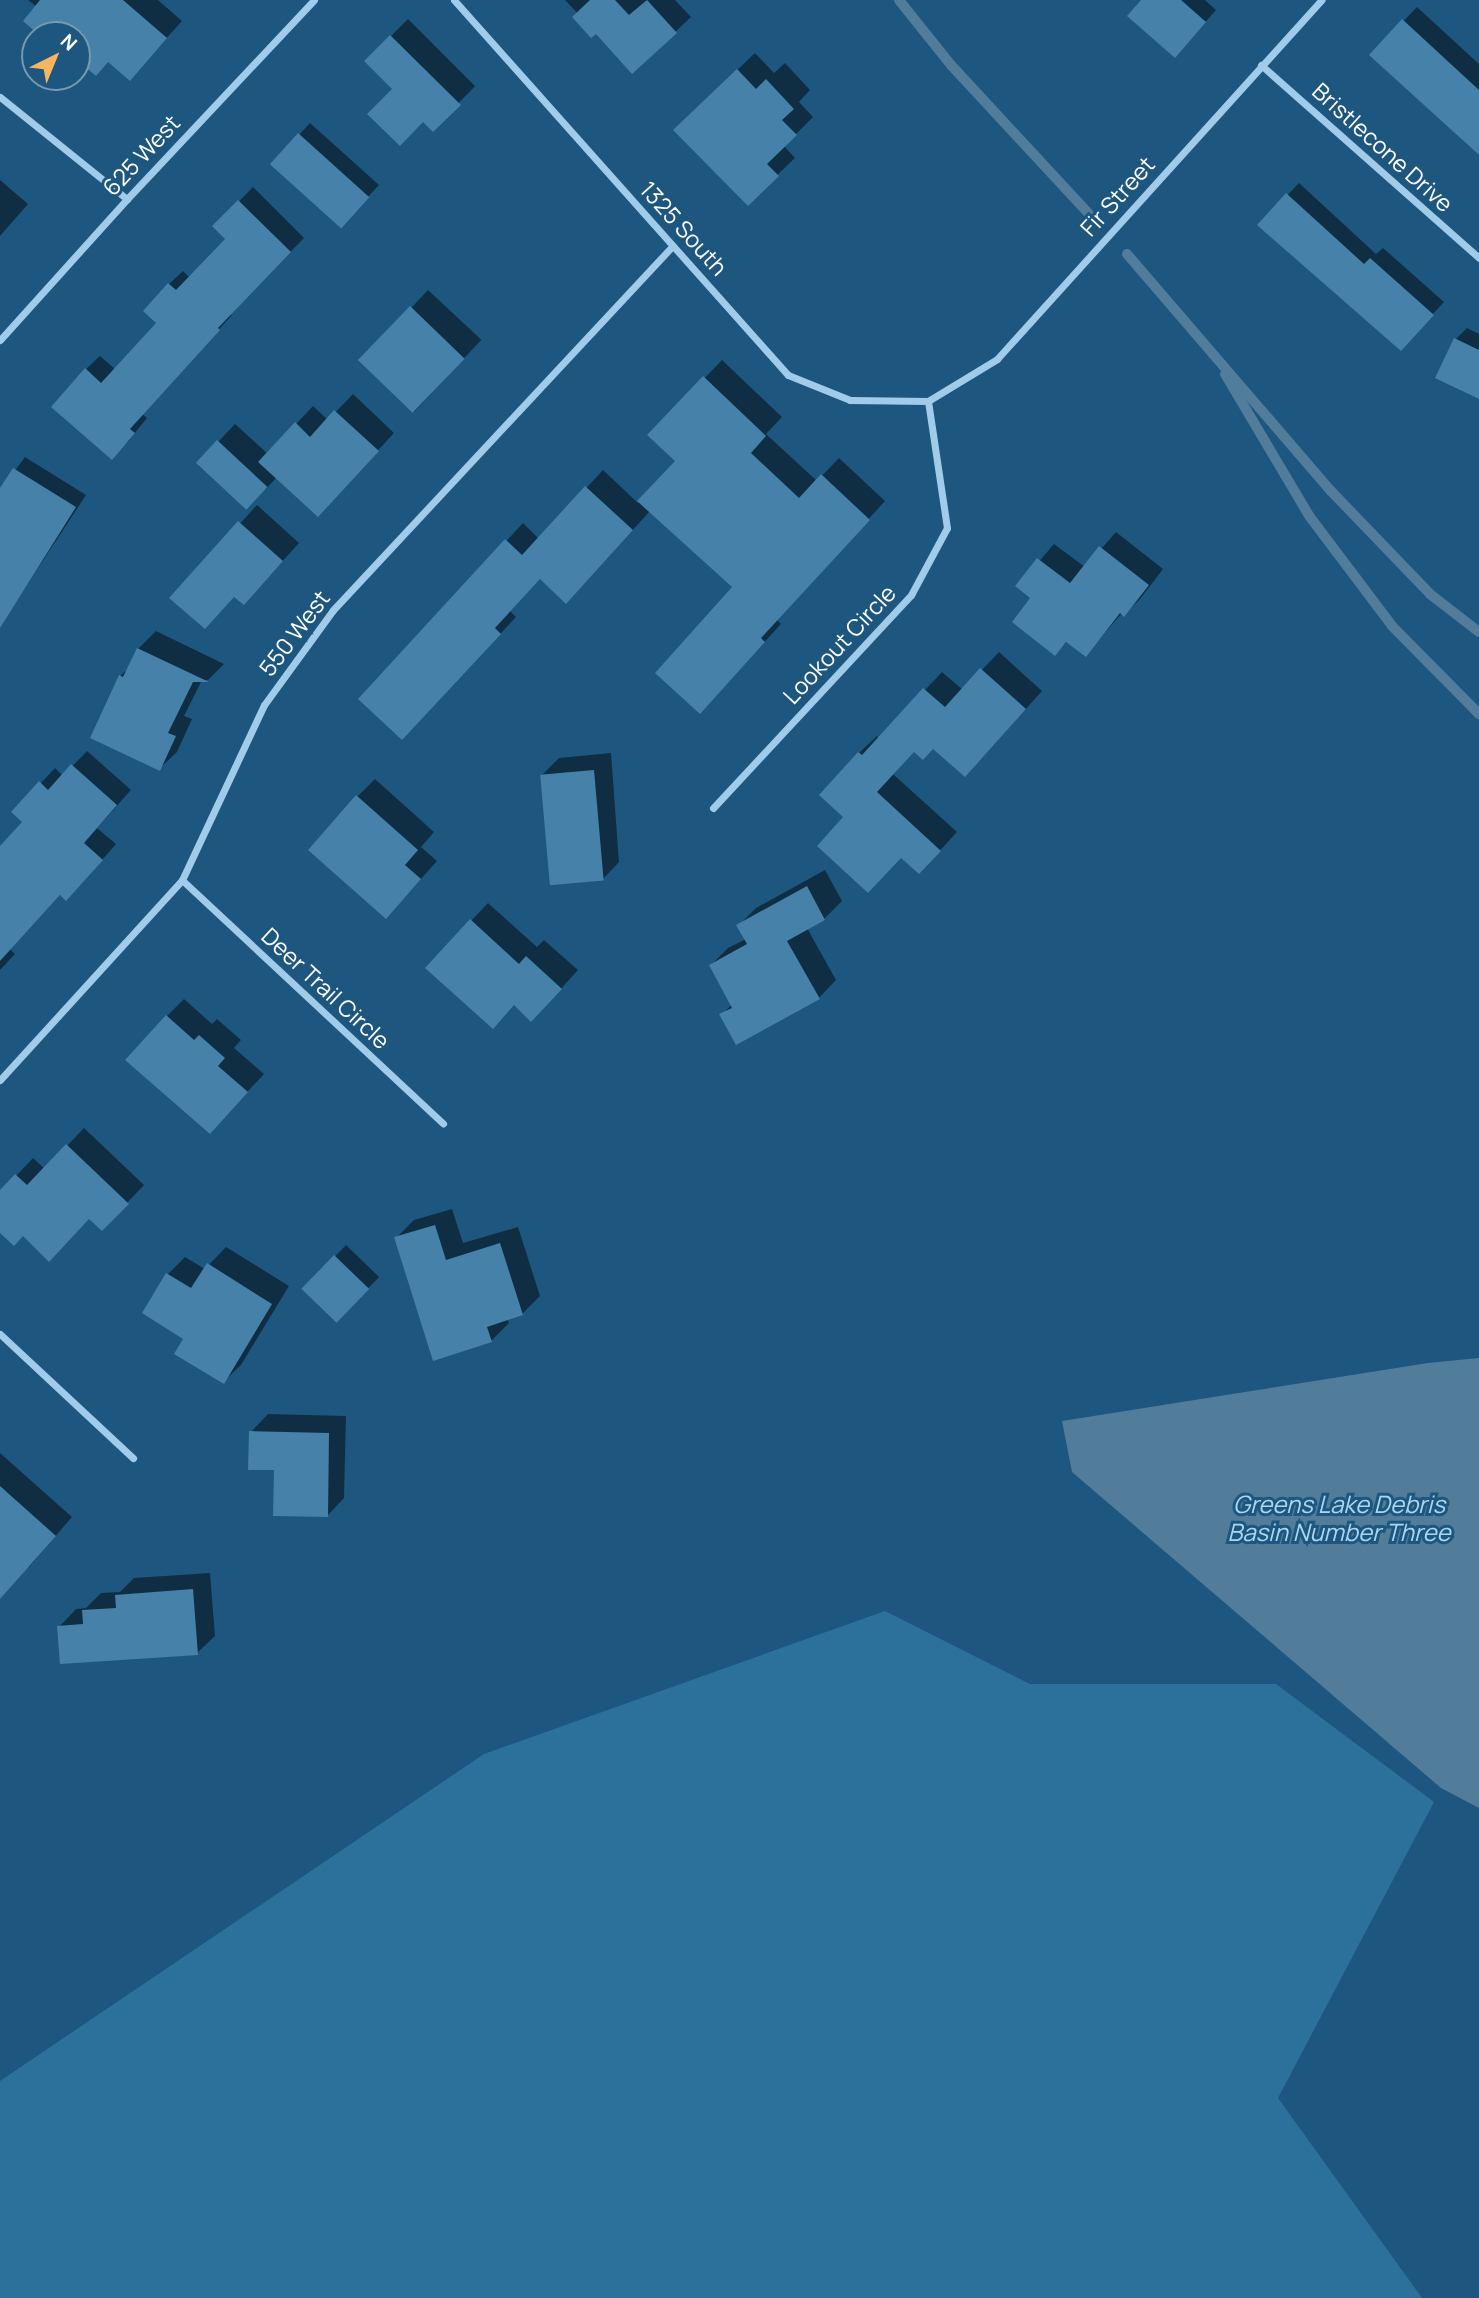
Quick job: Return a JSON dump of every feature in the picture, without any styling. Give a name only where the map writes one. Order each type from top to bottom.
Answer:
[{"type":"street","name":"625 West","points":[[0,340],[127,199],[314,0]]},
{"type":"street","name":"1325 South","points":[[454,0],[788,375],[850,400],[928,401]]},
{"type":"street","name":"Fir Street","points":[[928,401],[997,359],[1321,0]]},
{"type":"street","name":"Bristlecone Drive","points":[[1261,65],[1479,258]]},
{"type":"street","points":[[0,97],[127,199]]},
{"type":"street","name":"550 West","points":[[0,1080],[182,880],[264,705],[334,610],[673,246]]},
{"type":"street","name":"Lookout Circle","points":[[713,808],[911,595],[947,528],[928,401]]},
{"type":"street","name":"Deer Trail Circle","points":[[182,880],[443,1124]]},
{"type":"street","points":[[0,1334],[133,1458]]},
{"type":"shaded area","points":[[885,1611],[1030,1684],[1276,1684],[1434,1802],[1278,2098],[1422,2298],[0,2298],[0,2081],[484,1754]]},
{"type":"water","name":"Greens Lake Debris Basin Number Three","points":[[1479,1358],[1479,1808],[1441,1788],[1072,1472],[1062,1421],[1428,1363]]},
{"type":"building","points":[[40,0],[123,0],[167,38],[130,81],[108,62],[96,76],[91,72],[91,21],[23,21]]},
{"type":"building","points":[[590,0],[615,0],[629,15],[647,0],[677,33],[632,74],[596,34],[591,38],[572,17]]},
{"type":"building","points":[[1141,0],[1181,0],[1206,22],[1175,58],[1127,16]]},
{"type":"building","points":[[1402,19],[1479,90],[1479,155],[1369,55]]},
{"type":"building","points":[[390,35],[461,105],[433,132],[423,122],[400,146],[367,114],[392,89],[364,61]]},
{"type":"building","points":[[737,69],[756,89],[766,79],[794,109],[782,120],[797,135],[767,164],[779,176],[748,206],[673,130]]},
{"type":"building","points":[[298,133],[369,197],[341,228],[270,164]]},
{"type":"building","points":[[1286,193],[1364,264],[1370,258],[1434,315],[1401,351],[1257,225]]},
{"type":"building","points":[[238,200],[291,252],[218,328],[220,330],[130,429],[135,433],[112,460],[51,407],[85,368],[101,383],[156,323],[143,311],[168,283],[176,290],[225,239],[212,226]]},
{"type":"building","points":[[410,306],[465,359],[413,413],[358,360]]},
{"type":"building","points":[[1454,338],[1479,350],[1479,399],[1435,378]]},
{"type":"building","points":[[703,376],[766,436],[751,453],[799,498],[821,474],[870,520],[761,638],[765,642],[700,714],[655,673],[732,587],[637,501],[675,461],[647,435]]},
{"type":"building","points":[[334,410],[379,451],[318,517],[258,462],[295,422],[310,437]]},
{"type":"building","points":[[217,440],[267,487],[246,510],[196,463]]},
{"type":"building","points":[[13,468],[76,507],[0,628],[0,488]]},
{"type":"building","points":[[585,486],[633,530],[566,604],[540,579],[495,628],[501,634],[402,740],[358,699],[505,539],[522,555]]},
{"type":"building","points":[[238,521],[283,561],[244,605],[234,597],[205,629],[169,598]]},
{"type":"building","points":[[1099,546],[1149,585],[1124,617],[1120,613],[1086,657],[1066,642],[1055,656],[1012,622],[1030,598],[1015,586],[1037,558],[1070,583]]},
{"type":"building","points":[[137,648],[209,682],[193,682],[168,733],[176,736],[160,771],[90,738],[119,675],[123,677]]},
{"type":"building","points":[[980,668],[1026,709],[965,777],[933,749],[923,760],[914,752],[877,792],[941,851],[919,874],[901,858],[868,893],[817,846],[843,817],[819,795],[858,752],[862,755],[923,688],[945,707]]},
{"type":"building","points":[[71,764],[117,805],[84,843],[103,860],[66,901],[60,895],[0,961],[0,846],[22,822],[11,812],[39,781],[48,790]]},
{"type":"building","points":[[594,770],[604,881],[550,885],[540,775]]},
{"type":"building","points":[[356,795],[418,850],[405,865],[421,879],[386,919],[308,850]]},
{"type":"building","points":[[807,886],[825,920],[787,941],[820,999],[736,1045],[719,1014],[732,1008],[709,965],[747,944],[736,925]]},
{"type":"building","points":[[470,919],[519,964],[526,956],[562,989],[531,1022],[514,1005],[493,1029],[425,968]]},
{"type":"building","points":[[166,1015],[194,1040],[199,1035],[225,1058],[218,1066],[248,1092],[210,1134],[125,1060]]},
{"type":"building","points":[[66,1144],[129,1204],[102,1231],[89,1219],[49,1262],[23,1236],[14,1246],[0,1233],[0,1190],[15,1174],[27,1185]]},
{"type":"building","points":[[435,1225],[446,1260],[500,1243],[523,1315],[487,1327],[492,1342],[433,1361],[394,1237]]},
{"type":"building","points":[[334,1255],[369,1289],[337,1323],[301,1289]]},
{"type":"building","points":[[207,1263],[272,1304],[224,1384],[174,1354],[183,1339],[142,1313],[166,1273],[191,1288]]},
{"type":"building","points":[[249,1431],[329,1433],[328,1517],[273,1516],[274,1470],[248,1470]]},
{"type":"building","points":[[0,1486],[56,1536],[0,1599]]},
{"type":"building","points":[[193,1589],[198,1655],[60,1664],[57,1626],[83,1624],[82,1610],[116,1608],[115,1595]]},
{"type":"waterway","points":[[899,0],[951,65],[1089,214]]},
{"type":"waterway","points":[[1127,254],[1331,491],[1430,594],[1479,632]]},
{"type":"waterway","points":[[1225,374],[1310,517],[1392,626],[1479,714]]}]
